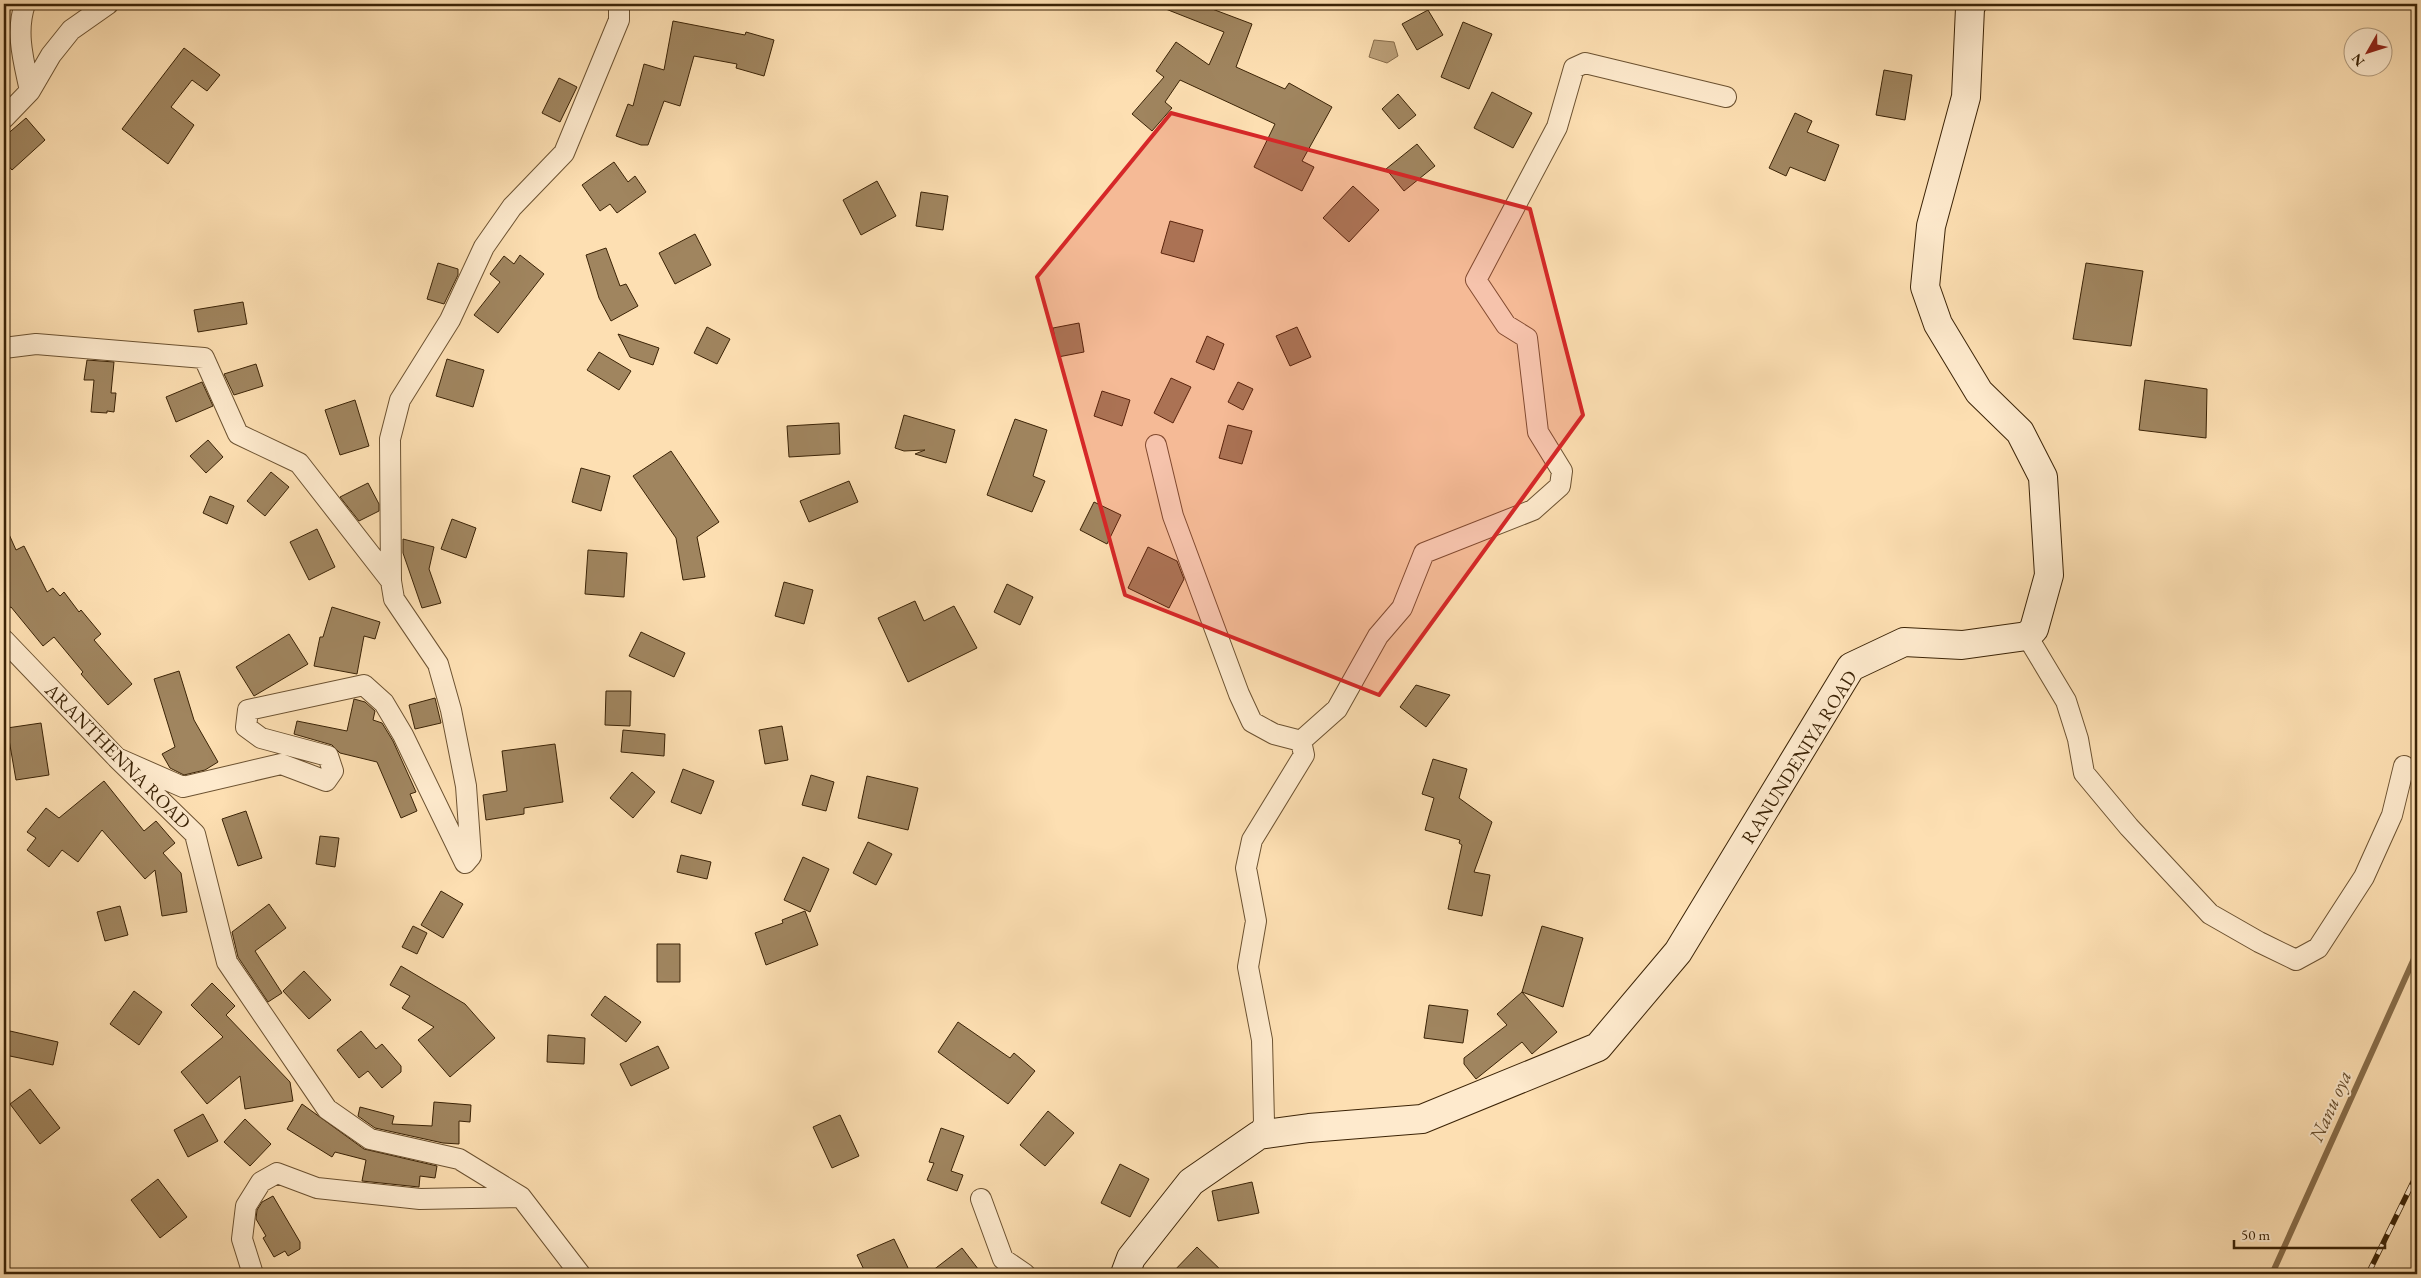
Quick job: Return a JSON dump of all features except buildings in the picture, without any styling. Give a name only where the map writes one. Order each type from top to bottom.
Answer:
[{"type":"main road","points":[[1972,4],[1970,8],[1966,97],[1931,226],[1924,287],[1938,324],[1979,392],[2020,432],[2043,477],[2049,575],[2034,629],[2027,636]]},
{"type":"main road","name":"RANUNDENIYA ROAD","points":[[1124,1274],[1131,1258],[1191,1182],[1259,1135],[1309,1128],[1422,1119],[1598,1047],[1678,952],[1851,668],[1904,642],[1962,645],[2027,636]]},
{"type":"street","points":[[25,4],[22,14],[20,42],[30,90]]},
{"type":"street","points":[[4,118],[30,90],[51,55],[71,30],[108,4]]},
{"type":"street","points":[[118,758],[183,787],[280,764],[326,781],[333,771],[328,756],[260,738],[246,727],[248,710],[364,685],[384,703],[403,735],[465,863],[471,856],[466,786],[451,710],[438,664],[394,598],[391,581],[390,439],[400,400],[450,320],[484,248],[512,207],[564,153],[619,20],[619,4]]},
{"type":"street","points":[[1302,741],[1337,709],[1378,636],[1402,608],[1424,554],[1533,510],[1560,486],[1562,472],[1538,432],[1527,338],[1506,325],[1476,280],[1556,127],[1574,68],[1585,63],[1726,98]]},
{"type":"street","points":[[4,348],[36,344],[204,358],[238,434],[299,463],[391,581]]},
{"type":"street","points":[[1156,446],[1173,516],[1238,694],[1252,722],[1274,734],[1302,741]]},
{"type":"street","points":[[2027,636],[2066,701],[2078,739],[2084,773],[2128,827],[2210,914],[2259,942],[2296,960],[2318,948],[2364,877],[2392,815],[2404,766]]},
{"type":"street","name":"ARANTHENNA ROAD","points":[[4,640],[118,758],[195,834],[227,962],[327,1109],[370,1140],[459,1158],[521,1197],[580,1274]]},
{"type":"street","points":[[1259,1135],[1264,1122],[1262,1040],[1248,967],[1256,921],[1246,868],[1252,840],[1304,755],[1302,741]]},
{"type":"street","points":[[253,1274],[242,1239],[246,1206],[262,1182],[277,1173],[317,1188],[420,1199],[521,1197]]},
{"type":"street","points":[[981,1200],[1003,1259],[1025,1274]]},
{"type":"highlighted area","points":[[1171,113],[1530,209],[1583,415],[1379,695],[1125,595],[1037,277]]},
{"type":"shaded area","points":[[1374,40],[1394,42],[1398,56],[1387,63],[1369,57]]},
{"type":"waterway","name":"Nanu oya","points":[[2272,1274],[2417,952]]},
{"type":"railway","points":[[2368,1274],[2417,1174]]}]
